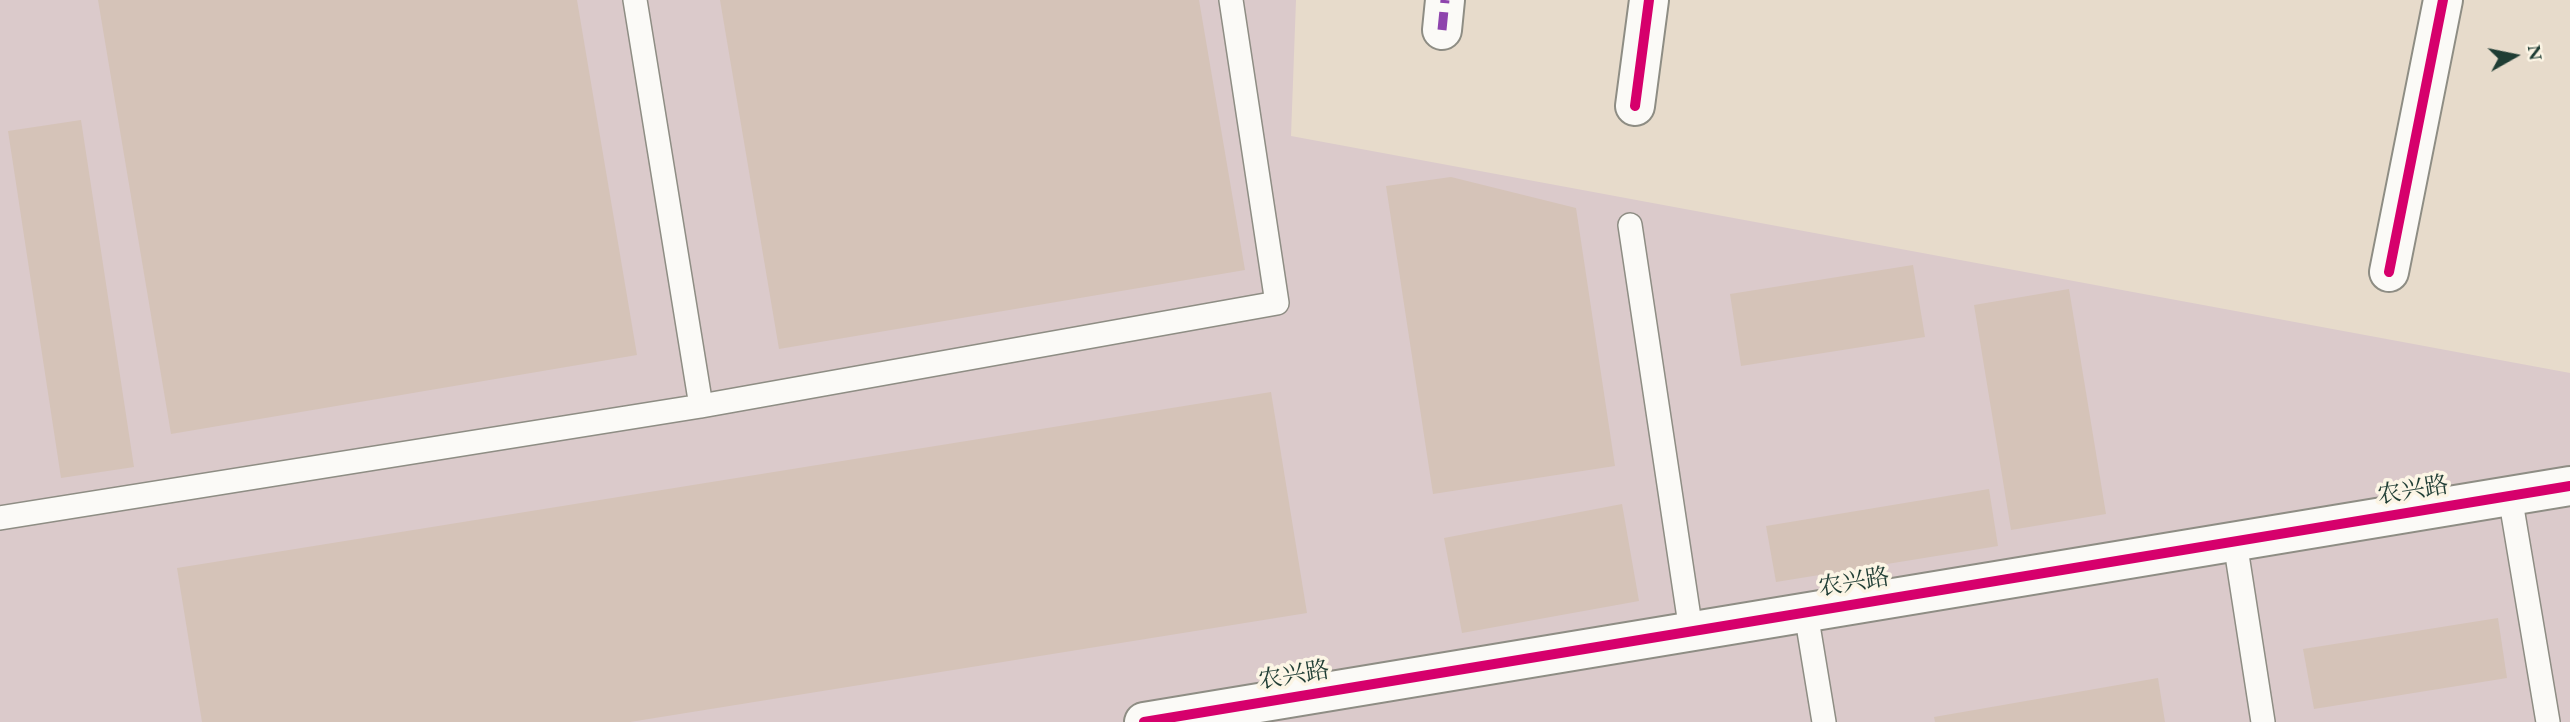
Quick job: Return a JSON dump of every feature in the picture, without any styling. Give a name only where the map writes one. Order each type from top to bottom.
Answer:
[{"type":"street","points":[[1635,106],[1649,0]]},
{"type":"street","points":[[2389,272],[2444,0]]},
{"type":"street","name":"农兴路","points":[[1144,722],[2570,486]]},
{"type":"lane","points":[[635,0],[701,406]]},
{"type":"lane","points":[[0,518],[701,406],[1277,303],[1231,0]]},
{"type":"lane","points":[[1630,225],[1691,631]]},
{"type":"lane","points":[[2510,496],[2548,722]]},
{"type":"lane","points":[[2235,542],[2263,722]]},
{"type":"lane","points":[[1806,613],[1824,722]]},
{"type":"shaded area","points":[[0,0],[1296,0],[1291,136],[2570,373],[2570,722],[0,722]]},
{"type":"building","points":[[98,0],[577,0],[637,355],[171,434]]},
{"type":"building","points":[[720,0],[1199,0],[1245,270],[779,349]]},
{"type":"building","points":[[81,120],[134,467],[61,478],[8,131]]},
{"type":"building","points":[[1451,177],[1576,208],[1615,466],[1433,494],[1386,186]]},
{"type":"building","points":[[1913,265],[1925,337],[1741,366],[1730,294]]},
{"type":"building","points":[[2069,289],[2106,514],[2011,530],[1974,305]]},
{"type":"building","points":[[1271,392],[1307,613],[630,722],[202,722],[177,568]]},
{"type":"building","points":[[1989,489],[1998,546],[1776,582],[1766,526]]},
{"type":"building","points":[[1622,504],[1639,601],[1462,633],[1444,538]]},
{"type":"building","points":[[2498,618],[2507,678],[2314,709],[2303,649]]},
{"type":"building","points":[[2158,678],[2165,722],[1935,722],[1934,717]]},
{"type":"marked path","points":[[1442,30],[1445,0]]},
{"type":"cycle path","points":[[1635,106],[1649,0]]},
{"type":"cycle path","points":[[2389,272],[2443,0]]},
{"type":"cycle path","points":[[1144,722],[2570,486]]}]
